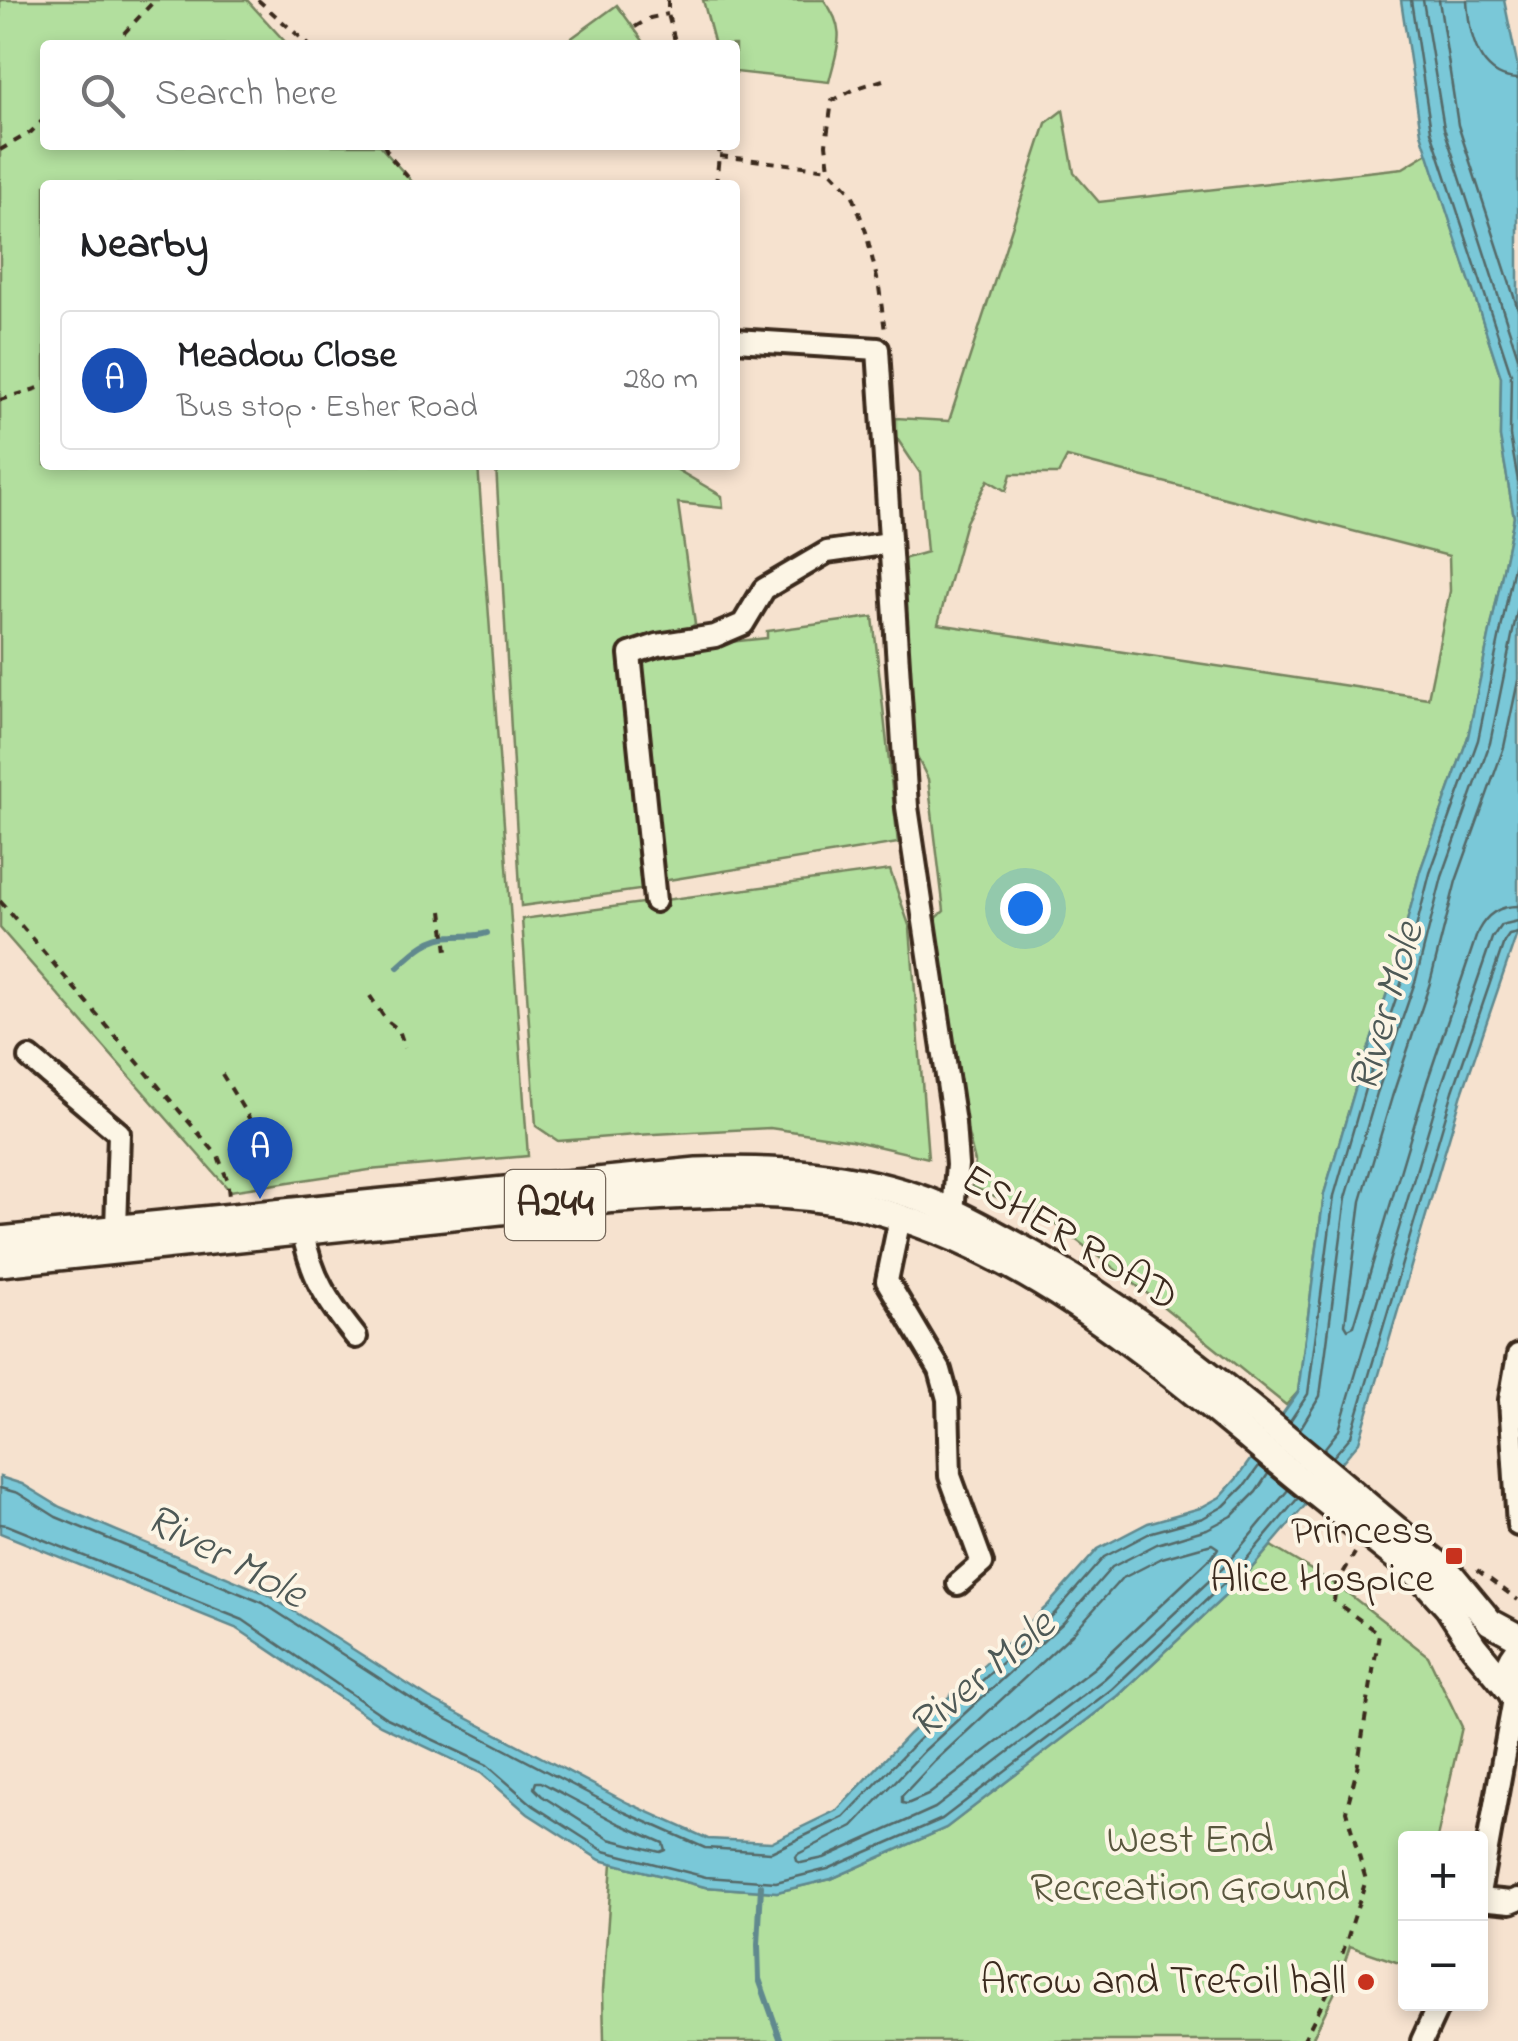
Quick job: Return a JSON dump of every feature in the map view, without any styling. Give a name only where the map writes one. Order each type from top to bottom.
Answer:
[{"type":"main road","name":"ESHER ROAD","points":[[0,1240],[596,1180],[726,1170],[804,1172],[915,1196],[1036,1256],[1120,1308],[1234,1410]]},
{"type":"main road","name":"ESHER ROAD","points":[[0,1263],[606,1200],[731,1193],[820,1199],[879,1211],[951,1237],[1042,1285],[1234,1410]]},
{"type":"main road","name":"A244","points":[[1234,1410],[1326,1488],[1451,1575],[1490,1622],[1518,1636]]},
{"type":"main road","name":"A244","points":[[1326,1488],[1366,1534],[1436,1593],[1513,1696]]},
{"type":"main road","points":[[1513,1696],[1507,1672],[1518,1651]]},
{"type":"street","points":[[740,340],[878,349],[907,807],[954,1123],[954,1212]]},
{"type":"street","points":[[655,901],[630,654],[716,636],[744,624],[764,588],[827,552],[890,543]]},
{"type":"street","points":[[30,1058],[118,1133],[116,1229]]},
{"type":"street","points":[[900,1218],[888,1281],[940,1370],[948,1399],[950,1476],[982,1563],[958,1584]]},
{"type":"street","points":[[303,1232],[319,1286],[356,1337]]},
{"type":"street","points":[[1518,1355],[1510,1400],[1518,1525]]},
{"type":"street","points":[[1488,1852],[1511,1749],[1513,1696]]},
{"type":"street","points":[[1488,1900],[1518,1899]]},
{"type":"street","points":[[1422,2041],[1437,2011]]},
{"type":"path","points":[[118,40],[155,0]]},
{"type":"path","points":[[258,0],[303,40]]},
{"type":"path","points":[[668,0],[675,40]]},
{"type":"path","points":[[635,28],[650,18],[668,14]]},
{"type":"path","points":[[878,349],[888,346],[866,232],[852,194],[829,169],[826,144],[832,101],[883,80]]},
{"type":"path","points":[[0,150],[40,123]]},
{"type":"path","points":[[386,150],[410,180]]},
{"type":"path","points":[[717,180],[720,150]]},
{"type":"path","points":[[720,156],[829,169]]},
{"type":"path","points":[[0,400],[40,388]]},
{"type":"path","points":[[0,901],[218,1156],[230,1200]]},
{"type":"path","points":[[442,911],[447,951]]},
{"type":"path","points":[[370,996],[398,1030],[405,1048]]},
{"type":"path","points":[[222,1074],[268,1150]]},
{"type":"path","points":[[1302,2041],[1334,1980],[1366,1880],[1346,1812],[1358,1769],[1379,1634],[1334,1602],[1336,1584],[1366,1534]]},
{"type":"green space","points":[[0,0],[247,0],[283,40],[40,40],[40,150],[384,150],[410,180],[40,180],[40,470],[478,470],[528,1156],[369,1170],[230,1191],[0,928]]},
{"type":"green space","points":[[703,0],[824,0],[838,31],[829,82],[740,73],[740,40],[714,40]]},
{"type":"green space","points":[[617,5],[642,40],[569,40]]},
{"type":"green space","points":[[1063,110],[1074,173],[1099,202],[1403,168],[1428,153],[1501,377],[1500,437],[1514,517],[1468,737],[1420,871],[1394,972],[1324,1194],[1298,1392],[1286,1405],[1046,1217],[972,1187],[975,1162],[958,1094],[930,924],[944,911],[928,779],[914,751],[903,559],[927,552],[920,473],[896,437],[896,418],[949,421],[1046,123]],"holes":[[[1067,457],[1449,556],[1450,591],[1428,698],[938,624],[966,522],[988,480],[1006,491],[1011,474],[1058,474]]]},
{"type":"green space","points":[[496,470],[678,470],[722,496],[723,508],[678,503],[695,624],[683,634],[619,648],[647,889],[521,906]]},
{"type":"green space","points":[[873,617],[898,843],[662,881],[638,665],[650,650],[767,638],[767,631]]},
{"type":"green space","points":[[890,870],[910,928],[928,1158],[851,1140],[770,1128],[558,1141],[536,1126],[522,919]]},
{"type":"green space","name":"West End Recreation Ground","points":[[1271,1546],[1340,1587],[1428,1656],[1462,1727],[1439,1831],[1398,1831],[1398,1963],[1350,1946],[1334,1994],[1311,2041],[604,2041],[603,1991],[612,1863],[705,1887],[777,1892],[831,1879],[946,1828],[1118,1696],[1240,1582]]},
{"type":"water","name":"River Mole","points":[[1401,0],[1504,0],[1518,68],[1518,931],[1462,1094],[1359,1442],[1240,1582],[1118,1696],[946,1828],[831,1879],[777,1892],[705,1887],[600,1860],[528,1814],[481,1773],[380,1725],[238,1629],[0,1533],[0,1477],[22,1484],[60,1507],[267,1594],[429,1698],[628,1803],[708,1839],[771,1842],[837,1810],[909,1734],[1046,1607],[1098,1549],[1148,1523],[1200,1508],[1220,1497],[1298,1392],[1324,1194],[1394,972],[1420,871],[1468,737],[1514,517],[1500,437],[1501,377],[1421,133]]},
{"type":"waterway","points":[[398,967],[417,950],[438,939],[487,933]]},
{"type":"waterway","points":[[761,1886],[759,1979],[781,2041]]},
{"type":"place","name":"Meadow Close","points":[[260,1199]]},
{"type":"place","name":"Princess Alice Hospice","points":[[1454,1556]]},
{"type":"place","name":"Arrow and Trefoil hall","points":[[1366,1982]]}]
